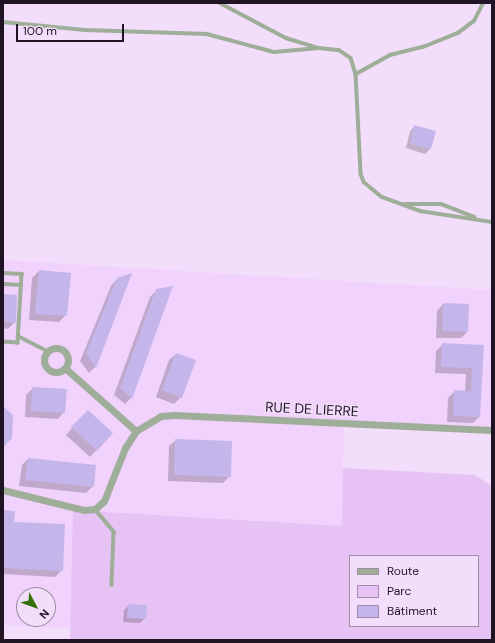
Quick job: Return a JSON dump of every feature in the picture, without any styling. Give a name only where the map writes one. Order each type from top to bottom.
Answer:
[{"type":"street","points":[[55,347],[63,349],[69,360],[65,368],[58,372],[47,369],[44,362],[47,351],[55,347]]},
{"type":"street","points":[[3,490],[84,510],[96,509],[104,501],[125,448],[136,432],[65,368]]},
{"type":"street","name":"RUE DE LIERRE","points":[[136,432],[161,416],[174,415],[492,430]]},
{"type":"lane","points":[[220,3],[286,38],[319,48],[346,53],[354,65],[356,74],[361,174],[371,190],[400,204],[420,211],[492,222]]},
{"type":"lane","points":[[356,74],[390,55],[423,47],[458,33],[474,21],[483,3]]},
{"type":"lane","points":[[3,22],[85,30],[207,34],[274,52],[319,48]]},
{"type":"lane","points":[[400,204],[428,202],[441,204],[480,219]]},
{"type":"lane","points":[[3,273],[22,274],[18,343],[3,342]]},
{"type":"lane","points":[[3,284],[21,285]]},
{"type":"lane","points":[[18,336],[47,351]]},
{"type":"lane","points":[[96,509],[114,532],[112,585]]},
{"type":"shaded area","points":[[3,260],[492,290],[492,432],[344,424],[342,526],[74,510],[71,628],[48,627],[56,627],[56,587],[16,587],[16,626],[3,625]]},
{"type":"green space","points":[[343,468],[475,475],[492,486],[492,640],[70,640],[73,510],[342,526]]},
{"type":"building","points":[[414,125],[436,131],[431,149],[410,144]]},
{"type":"building","points":[[39,270],[71,273],[67,316],[35,314]]},
{"type":"building","points":[[132,273],[96,368],[86,353],[117,278]]},
{"type":"building","points":[[173,286],[132,399],[120,388],[156,289]]},
{"type":"building","points":[[3,294],[17,295],[16,323],[3,321]]},
{"type":"building","points":[[443,303],[469,304],[468,332],[442,331]]},
{"type":"building","points":[[442,343],[484,345],[480,417],[453,416],[454,390],[471,391],[472,368],[441,367]]},
{"type":"building","points":[[176,353],[196,360],[182,398],[162,390]]},
{"type":"building","points":[[32,387],[67,389],[65,413],[31,411]]},
{"type":"building","points":[[3,406],[13,415],[12,438],[3,448]]},
{"type":"building","points":[[88,410],[113,433],[97,451],[71,427]]},
{"type":"building","points":[[175,439],[232,441],[231,477],[174,475]]},
{"type":"building","points":[[28,458],[96,465],[94,487],[25,480]]},
{"type":"building","points":[[3,510],[15,511],[14,522],[65,524],[63,571],[3,568]]},
{"type":"building","points":[[128,604],[147,605],[146,619],[127,618]]}]
